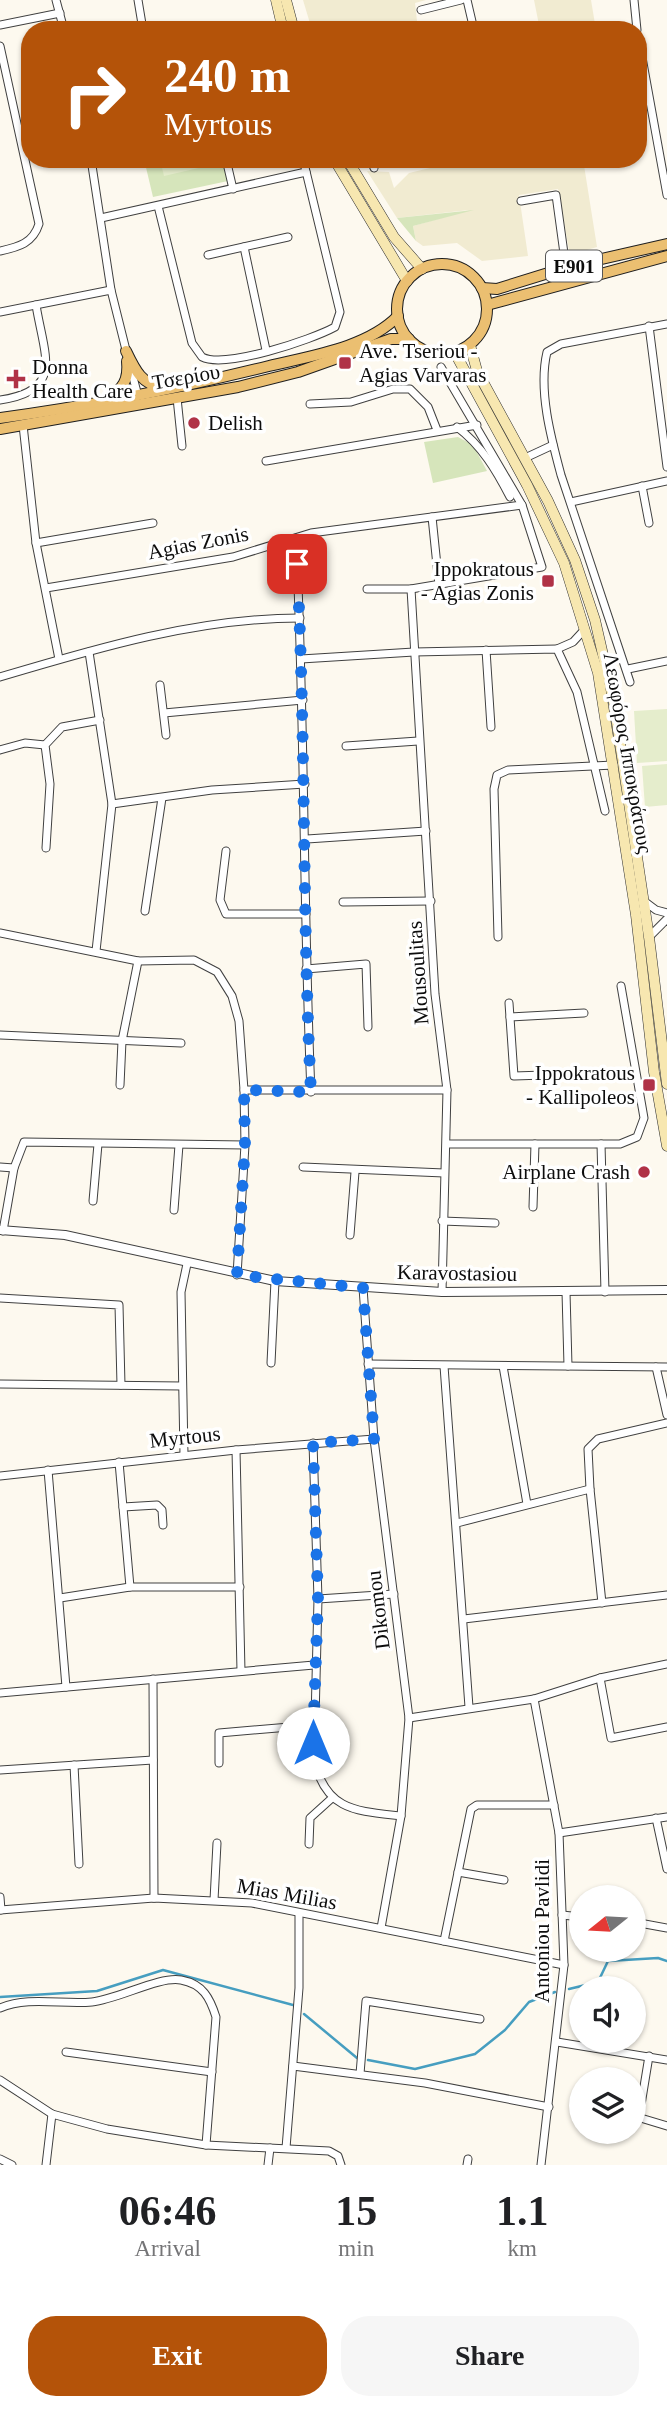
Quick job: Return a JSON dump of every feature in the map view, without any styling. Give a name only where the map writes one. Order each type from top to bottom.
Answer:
[{"type":"main road","points":[[276,0],[282,21]]},
{"type":"main road","points":[[286,0],[292,21]]},
{"type":"main road","points":[[339,168],[407,281]]},
{"type":"main road","points":[[352,168],[394,237],[422,269]]},
{"type":"main road","name":"E901","points":[[482,288],[498,289],[566,268],[666,246]]},
{"type":"main road","name":"E901","points":[[487,305],[666,246]]},
{"type":"main road","points":[[442,264],[453,265],[473,276],[482,288],[487,305],[483,327],[470,345],[455,353],[431,353],[409,339],[398,316],[400,292],[407,281],[422,269],[442,264]]},
{"type":"main road","name":"Τσερίου","points":[[0,429],[180,393],[329,351],[379,331],[398,316]]},
{"type":"main road","name":"Τσερίου","points":[[0,418],[95,405],[141,395],[238,387],[335,360],[391,340],[409,339]]},
{"type":"main road","name":"Λεωφόρος Ιπποκράτους","points":[[470,345],[477,371],[526,458],[575,560],[595,620],[614,703],[644,901],[667,1084]]},
{"type":"main road","points":[[126,351],[135,371],[147,384],[180,393]]},
{"type":"main road","points":[[95,405],[124,386],[128,376],[126,351]]},
{"type":"main road","name":"Λεωφόρος Ιπποκράτους","points":[[455,353],[564,563],[591,649],[605,704],[636,915],[654,1072],[667,1146]]},
{"type":"street","points":[[56,0],[62,21]]},
{"type":"street","points":[[138,0],[142,21]]},
{"type":"street","points":[[421,10],[461,0]]},
{"type":"street","points":[[467,0],[472,21]]},
{"type":"street","points":[[634,0],[636,21]]},
{"type":"street","points":[[0,25],[60,13]]},
{"type":"street","points":[[0,46],[21,142]]},
{"type":"street","points":[[647,86],[667,195]]},
{"type":"street","points":[[657,142],[667,140]]},
{"type":"street","points":[[0,251],[26,243],[35,235],[39,224],[27,168]]},
{"type":"street","points":[[93,168],[111,290],[126,351],[141,395]]},
{"type":"street","points":[[228,168],[233,189]]},
{"type":"street","points":[[158,206],[196,351],[208,360],[218,361],[312,339],[335,327],[340,312],[305,168]]},
{"type":"street","points":[[101,218],[306,172]]},
{"type":"street","points":[[522,201],[556,195],[566,268]]},
{"type":"street","points":[[208,255],[288,237]]},
{"type":"street","points":[[244,247],[266,350]]},
{"type":"street","points":[[0,312],[111,290]]},
{"type":"street","points":[[0,400],[20,397],[39,388],[46,369],[36,305]]},
{"type":"street","points":[[630,682],[628,669],[553,445],[543,368],[547,352],[561,344],[667,324]]},
{"type":"street","points":[[649,326],[667,467]]},
{"type":"street","points":[[367,589],[411,589],[540,569],[543,565],[522,505],[441,367]]},
{"type":"street","points":[[310,404],[351,402],[393,389],[410,389],[428,407],[437,429]]},
{"type":"street","points":[[180,393],[182,446]]},
{"type":"street","points":[[266,461],[437,429],[477,425],[489,415]]},
{"type":"street","points":[[23,425],[36,543],[59,659]]},
{"type":"street","points":[[457,427],[478,446],[494,466],[510,497]]},
{"type":"street","points":[[526,458],[553,445]]},
{"type":"street","points":[[571,502],[667,481]]},
{"type":"street","points":[[642,486],[649,523]]},
{"type":"street","name":"Agias Zonis","points":[[46,588],[233,557],[311,533],[522,505]]},
{"type":"street","points":[[432,517],[439,585]]},
{"type":"street","points":[[36,543],[153,523]]},
{"type":"street","points":[[296,538],[307,839],[306,969],[311,1092]]},
{"type":"street","name":"Mousoulitas","points":[[411,589],[435,993],[447,1090],[442,1292]]},
{"type":"street","points":[[0,677],[59,659],[192,627],[257,618],[300,618]]},
{"type":"street","points":[[301,659],[414,652],[555,648],[573,642],[585,629]]},
{"type":"street","points":[[573,642],[591,649]]},
{"type":"street","points":[[555,648],[577,692],[597,765],[605,811]]},
{"type":"street","points":[[486,650],[491,727]]},
{"type":"street","points":[[89,652],[112,804],[96,951]]},
{"type":"street","points":[[628,669],[667,661]]},
{"type":"street","points":[[160,685],[166,735]]},
{"type":"street","points":[[163,713],[303,700]]},
{"type":"street","points":[[45,745],[62,727],[100,720]]},
{"type":"street","points":[[346,746],[418,741]]},
{"type":"street","points":[[0,750],[25,743],[45,745]]},
{"type":"street","points":[[45,745],[50,784],[46,848]]},
{"type":"street","points":[[498,937],[494,789],[497,775],[508,770],[614,765]]},
{"type":"street","points":[[112,804],[212,790],[305,784]]},
{"type":"street","points":[[145,911],[162,798]]},
{"type":"street","points":[[307,839],[426,831]]},
{"type":"street","points":[[226,851],[220,900],[226,914],[306,914]]},
{"type":"street","points":[[343,902],[431,901]]},
{"type":"street","points":[[644,901],[656,910],[667,913]]},
{"type":"street","points":[[649,937],[667,919]]},
{"type":"street","points":[[0,933],[138,961],[194,960],[217,972],[232,996],[239,1021],[244,1090],[245,1145],[237,1275]]},
{"type":"street","points":[[120,1084],[122,1041],[138,961]]},
{"type":"street","points":[[306,969],[366,964],[368,1027]]},
{"type":"street","points":[[447,1144],[627,1143],[641,1132],[644,1118],[621,986]]},
{"type":"street","points":[[509,1003],[514,1076],[635,1072]]},
{"type":"street","points":[[510,1017],[583,1013]]},
{"type":"street","points":[[0,1035],[181,1043]]},
{"type":"street","points":[[244,1090],[447,1090]]},
{"type":"street","points":[[2,1231],[14,1168],[24,1142],[245,1145]]},
{"type":"street","points":[[93,1201],[98,1144]]},
{"type":"street","points":[[533,1207],[536,1144]]},
{"type":"street","points":[[601,1144],[605,1292]]},
{"type":"street","points":[[174,1210],[179,1145]]},
{"type":"street","points":[[0,1167],[14,1168]]},
{"type":"street","points":[[303,1167],[444,1173]]},
{"type":"street","points":[[350,1235],[355,1171]]},
{"type":"street","points":[[442,1221],[495,1223]]},
{"type":"street","name":"Karavostasiou","points":[[2,1231],[65,1235],[131,1248],[237,1275],[275,1281],[442,1292],[667,1290]]},
{"type":"street","points":[[184,1455],[181,1292],[187,1264]]},
{"type":"street","points":[[271,1363],[275,1281]]},
{"type":"street","name":"Dikomou","points":[[363,1288],[374,1439],[409,1718],[401,1816],[381,1928]]},
{"type":"street","points":[[566,1292],[568,1366]]},
{"type":"street","points":[[0,1298],[119,1305],[121,1385]]},
{"type":"street","points":[[368,1364],[667,1367]]},
{"type":"street","points":[[444,1366],[469,1707]]},
{"type":"street","points":[[503,1366],[527,1504]]},
{"type":"street","points":[[656,1367],[667,1415]]},
{"type":"street","points":[[0,1384],[182,1386]]},
{"type":"street","points":[[602,1603],[588,1449],[593,1442],[667,1423]]},
{"type":"street","name":"Myrtous","points":[[0,1476],[184,1455],[374,1439]]},
{"type":"street","points":[[313,1443],[318,1599],[313,1725],[318,1778],[331,1799],[355,1811],[401,1816]]},
{"type":"street","points":[[236,1450],[242,1671]]},
{"type":"street","points":[[119,1462],[130,1587]]},
{"type":"street","points":[[48,1470],[66,1687]]},
{"type":"street","points":[[457,1523],[590,1489]]},
{"type":"street","points":[[123,1507],[157,1505],[162,1510],[163,1525]]},
{"type":"street","points":[[60,1598],[170,1584],[240,1587]]},
{"type":"street","points":[[318,1599],[394,1594]]},
{"type":"street","points":[[464,1619],[667,1595]]},
{"type":"street","points":[[409,1718],[534,1699],[600,1678],[667,1664]]},
{"type":"street","points":[[0,1693],[314,1665]]},
{"type":"street","points":[[600,1678],[611,1738],[667,1727]]},
{"type":"street","points":[[153,1679],[154,1898]]},
{"type":"street","name":"Antoniou Pavlidi","points":[[534,1699],[559,1833],[564,1965],[541,2165]]},
{"type":"street","points":[[219,1763],[219,1733],[313,1725]]},
{"type":"street","points":[[0,1770],[153,1760]]},
{"type":"street","points":[[74,1765],[79,1864]]},
{"type":"street","points":[[310,1844],[310,1818],[331,1799]]},
{"type":"street","points":[[444,1941],[468,1813],[474,1807],[554,1805]]},
{"type":"street","points":[[559,1833],[667,1816]]},
{"type":"street","points":[[656,1818],[667,1869]]},
{"type":"street","points":[[214,1900],[217,1843]]},
{"type":"street","points":[[457,1872],[504,1880]]},
{"type":"street","points":[[0,1897],[0,1910]]},
{"type":"street","name":"Mias Milias","points":[[0,1910],[154,1898],[252,1903],[564,1965]]},
{"type":"street","points":[[286,2148],[300,1975],[299,1913]]},
{"type":"street","points":[[562,1915],[569,1915]]},
{"type":"street","points":[[646,1924],[667,1928]]},
{"type":"street","points":[[0,2008],[16,2003],[92,2002],[126,1996],[163,1980],[197,1984],[210,1997],[216,2017],[206,2145]]},
{"type":"street","points":[[360,2074],[366,2001],[480,2019]]},
{"type":"street","points":[[557,2042],[667,2060]]},
{"type":"street","points":[[66,2052],[212,2072]]},
{"type":"street","points":[[646,2070],[649,2056]]},
{"type":"street","points":[[293,2066],[360,2074],[549,2107]]},
{"type":"street","points":[[0,2080],[52,2114],[107,2129],[206,2145],[329,2151],[340,2161]]},
{"type":"street","points":[[46,2165],[52,2114]]},
{"type":"street","points":[[646,2120],[667,2126]]},
{"type":"street","points":[[268,2165],[270,2148]]},
{"type":"street","points":[[0,2159],[12,2165]]},
{"type":"shaded area","points":[[303,0],[426,0],[415,3],[417,21],[309,21]]},
{"type":"shaded area","points":[[534,0],[591,0],[594,21],[538,21]]},
{"type":"shaded area","points":[[430,168],[584,168],[597,247],[570,255],[558,189],[519,195],[528,256],[482,261],[457,243],[423,246],[416,241],[413,226],[469,210],[397,218],[367,171],[389,172],[394,188],[409,173]]},
{"type":"green space","points":[[146,168],[226,168],[228,181],[153,197]]},
{"type":"green space","points":[[162,168],[199,168],[164,176]]},
{"type":"green space","points":[[474,210],[413,226],[416,241],[397,218]]},
{"type":"green space","points":[[458,437],[473,445],[487,471],[433,483],[424,442]]},
{"type":"green space","points":[[667,709],[667,761],[637,763],[634,711]]},
{"type":"green space","points":[[667,764],[667,805],[645,807],[642,766]]},
{"type":"waterway","points":[[601,1976],[608,1961],[658,1958],[667,1961]]},
{"type":"waterway","points":[[0,1997],[97,1991],[163,1970],[293,2005]]},
{"type":"waterway","points":[[368,2060],[415,2069],[475,2054],[505,2030],[529,2002],[555,1992]]},
{"type":"waterway","points":[[304,2014],[357,2058]]},
{"type":"place","name":"Ave. Tseriou - Agias Varvaras","points":[[345,363]]},
{"type":"place","name":"Donna Health Care","points":[[16,379]]},
{"type":"place","name":"Delish","points":[[194,423]]},
{"type":"place","name":"Ippokratous - Agias Zonis","points":[[548,581]]},
{"type":"place","name":"Ippokratous - Kallipoleos","points":[[649,1085]]},
{"type":"place","name":"Airplane Crash","points":[[644,1172]]},
{"type":"route","points":[[297,564],[307,839],[306,969],[311,1092],[244,1090],[245,1145],[237,1275],[363,1288],[374,1439],[313,1443],[318,1599],[313,1743]]}]
